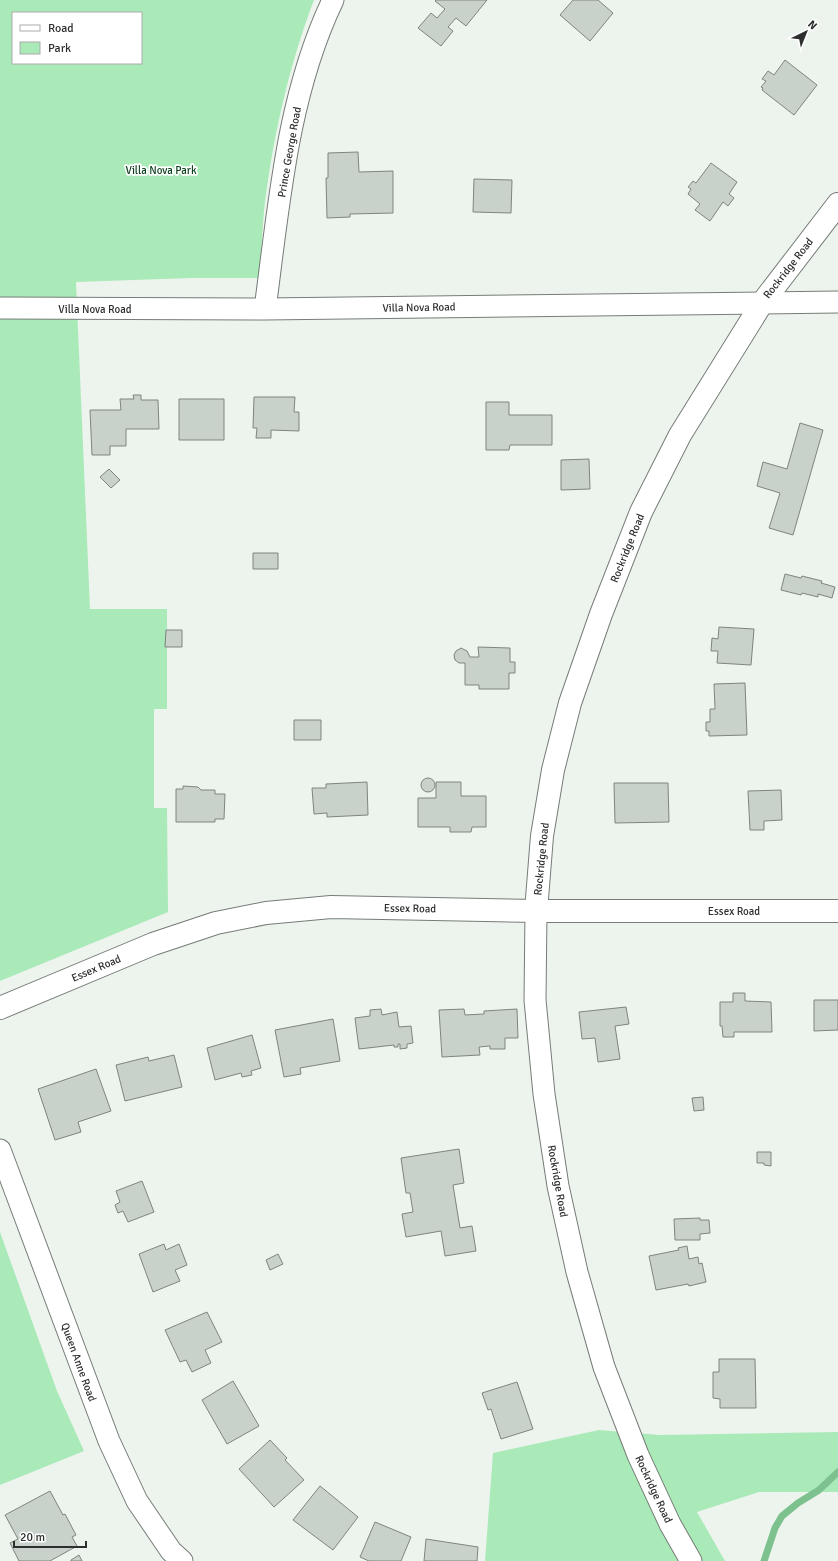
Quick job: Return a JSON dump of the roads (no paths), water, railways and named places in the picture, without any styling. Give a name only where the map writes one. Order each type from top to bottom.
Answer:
[{"type":"street","name":"Prince George Road","points":[[265,309],[286,155],[300,94],[324,19],[333,0]]},
{"type":"street","name":"Rockridge Road","points":[[691,1561],[670,1524],[638,1455],[604,1367],[577,1272],[558,1186],[544,1094],[535,1000],[536,911],[542,836],[553,770],[570,703],[601,614],[641,512],[670,456],[721,368],[762,303],[838,204]]},
{"type":"street","name":"Villa Nova Road","points":[[0,308],[265,309],[838,302]]},
{"type":"street","name":"Essex Road","points":[[0,1008],[153,944],[216,923],[266,913],[331,907],[536,911],[838,911]]},
{"type":"street","name":"Queen Anne Road","points":[[0,1150],[108,1441],[137,1501],[171,1551],[182,1561]]},
{"type":"waterway","points":[[764,1561],[775,1528],[782,1516],[798,1503],[819,1490],[838,1472]]},
{"type":"park label","name":"Villa Nova Park","points":[[161,170]]}]
